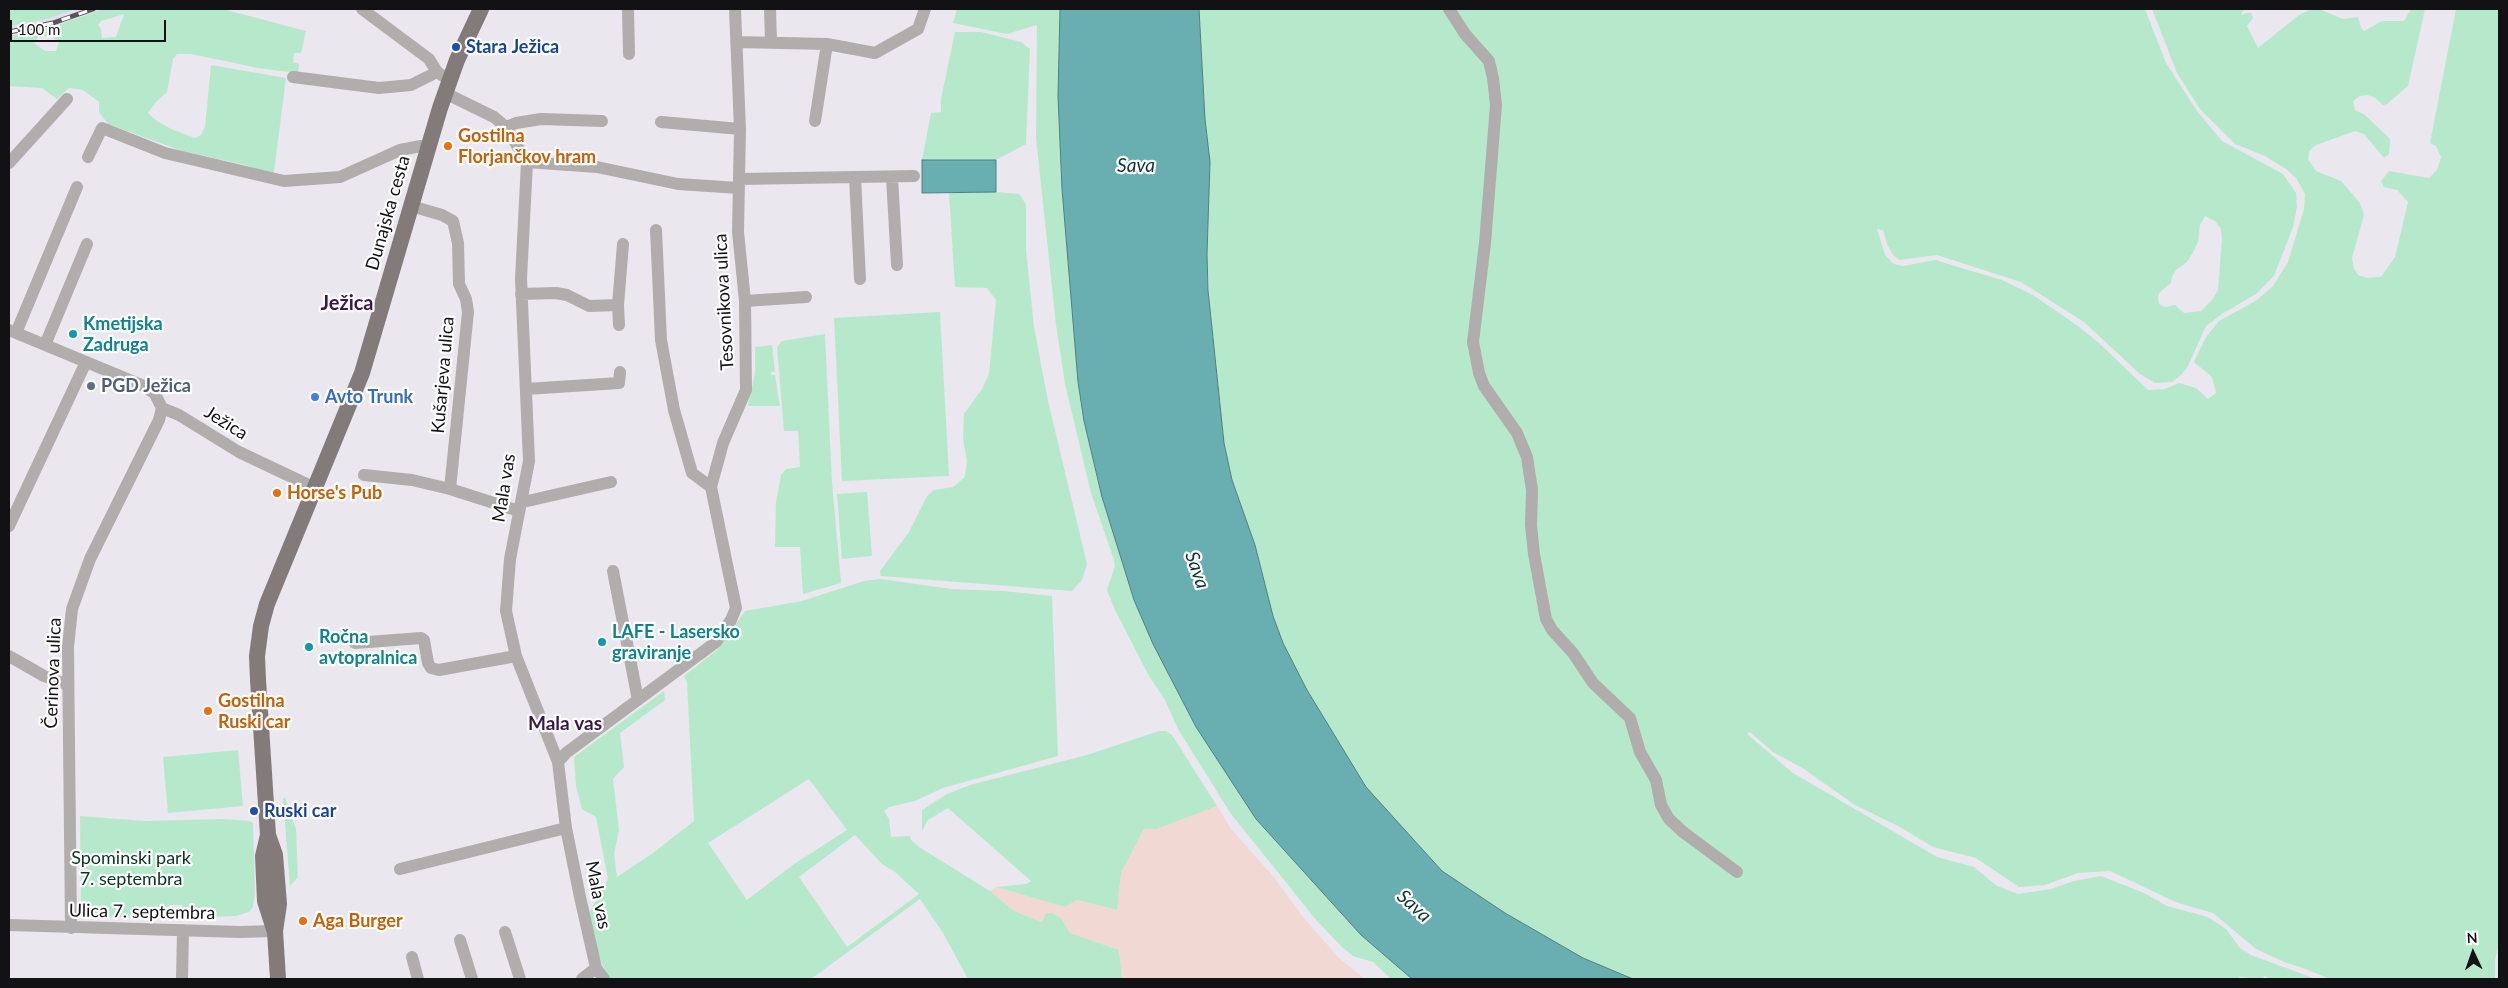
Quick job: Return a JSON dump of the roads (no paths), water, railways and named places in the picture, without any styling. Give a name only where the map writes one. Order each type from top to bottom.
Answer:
[{"type":"main road","name":"Dunajska cesta","points":[[278,979],[275,931],[265,901],[263,856],[268,835],[258,680],[258,640],[267,604],[362,373],[428,148],[444,81],[481,9]]},
{"type":"street","points":[[362,9],[429,59],[444,81],[506,127],[527,162],[597,167],[678,184],[914,176]]},
{"type":"street","points":[[628,9],[629,54]]},
{"type":"street","name":"Tesovnikova ulica","points":[[558,762],[566,753],[716,642],[731,620],[736,608],[711,487],[723,443],[746,390],[745,302],[739,251],[740,129],[735,9]]},
{"type":"street","points":[[770,9],[771,41]]},
{"type":"street","points":[[737,42],[771,41],[827,44],[874,52],[918,29],[926,9]]},
{"type":"street","points":[[1449,9],[1465,34],[1489,62],[1494,78],[1496,105],[1485,243],[1473,342],[1479,373],[1484,386],[1517,433],[1526,457],[1532,490],[1531,525],[1534,554],[1546,618],[1552,630],[1573,653],[1593,682],[1630,718],[1640,752],[1656,780],[1661,805],[1669,819],[1683,832],[1737,872]]},
{"type":"street","points":[[815,121],[827,44]]},
{"type":"street","points":[[293,77],[380,88],[444,81]]},
{"type":"street","points":[[9,163],[68,99]]},
{"type":"street","points":[[506,127],[516,122],[541,120],[602,121]]},
{"type":"street","points":[[661,122],[740,129]]},
{"type":"street","points":[[88,157],[102,128],[165,153],[284,181],[340,177],[400,150],[421,146],[428,148]]},
{"type":"street","name":"Mala vas","points":[[527,162],[521,294],[529,461],[506,589],[506,611],[516,656],[558,762],[566,828],[596,968]]},
{"type":"street","points":[[855,177],[860,279]]},
{"type":"street","points":[[892,177],[897,265]]},
{"type":"street","points":[[77,187],[11,330],[148,388],[158,397],[162,408]]},
{"type":"street","name":"Kušarjeva ulica","points":[[411,206],[442,215],[452,222],[458,243],[460,284],[466,299],[468,312],[450,489]]},
{"type":"street","points":[[656,230],[662,340],[674,410],[692,474],[711,487]]},
{"type":"street","points":[[45,346],[87,244]]},
{"type":"street","points":[[619,325],[618,305],[623,244]]},
{"type":"street","points":[[521,294],[556,293],[567,295],[589,306],[618,305]]},
{"type":"street","points":[[745,302],[806,297]]},
{"type":"street","points":[[9,526],[86,362]]},
{"type":"street","points":[[526,389],[618,383],[620,372]]},
{"type":"street","name":"Ježica","points":[[162,408],[180,415],[238,452],[315,488]]},
{"type":"street","name":"Čerinova ulica","points":[[71,928],[68,637],[72,609],[79,584],[90,559],[159,420],[162,408]]},
{"type":"street","points":[[364,475],[412,480],[521,506],[611,482]]},
{"type":"street","points":[[613,571],[638,700]]},
{"type":"street","points":[[355,643],[421,638],[424,640],[428,663],[431,668],[439,670],[516,656]]},
{"type":"street","points":[[9,656],[44,676],[68,685]]},
{"type":"street","points":[[400,869],[566,828]]},
{"type":"street","name":"Ulica 7. septembra","points":[[9,925],[71,928],[275,931]]},
{"type":"street","points":[[182,979],[183,930]]},
{"type":"street","points":[[505,932],[520,979]]},
{"type":"street","points":[[460,940],[472,979]]},
{"type":"street","points":[[412,957],[418,979]]},
{"type":"street","points":[[582,979],[596,968],[604,979]]},
{"type":"water","name":"Sava","points":[[1060,9],[1199,9],[1205,119],[1210,162],[1207,254],[1208,290],[1224,443],[1232,480],[1255,545],[1273,616],[1283,643],[1307,690],[1366,787],[1442,871],[1505,913],[1583,958],[1633,979],[1412,979],[1361,935],[1256,819],[1196,727],[1153,644],[1134,600],[1102,497],[1084,421],[1078,382],[1062,189],[1058,96]]},
{"type":"water","points":[[922,160],[996,160],[996,192],[922,193]]},
{"type":"railway","points":[[9,32],[53,23],[93,9]]},
{"type":"place","name":"Stara Ježica","points":[[456,47]]},
{"type":"place","name":"Gostilna Florjančkov hram","points":[[448,146]]},
{"type":"place","name":"Kmetijska Zadruga","points":[[73,334]]},
{"type":"place","name":"PGD Ježica","points":[[91,386]]},
{"type":"place","name":"Avto Trunk","points":[[315,397]]},
{"type":"place","name":"Horse's Pub","points":[[277,493]]},
{"type":"place","name":"LAFE - Lasersko graviranje","points":[[602,642]]},
{"type":"place","name":"Ročna avtopralnica","points":[[309,647]]},
{"type":"place","name":"Gostilna Ruski car","points":[[208,711]]},
{"type":"place","name":"Ruski car","points":[[254,811]]},
{"type":"place","name":"Aga Burger","points":[[303,921]]},
{"type":"district","name":"Ježica","points":[[347,304]]},
{"type":"district","name":"Mala vas","points":[[565,724]]},
{"type":"park label","name":"Spominski park 7. septembra","points":[[131,868]]}]
